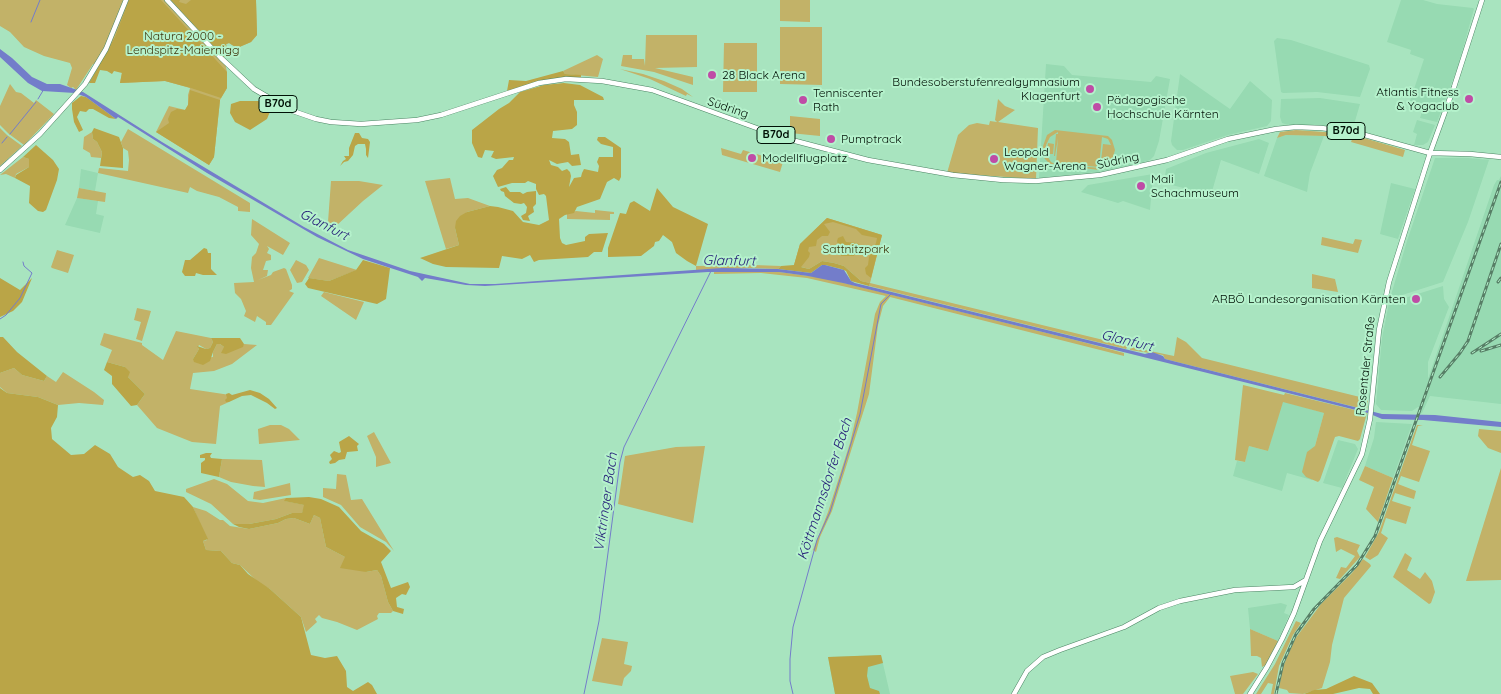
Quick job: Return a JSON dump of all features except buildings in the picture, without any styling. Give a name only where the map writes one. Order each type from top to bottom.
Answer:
[{"type":"main road","points":[[0,170],[27,147],[81,89],[99,63],[126,0]]},
{"type":"main road","name":"Südring","points":[[167,0],[221,58],[254,89],[290,110],[331,122],[361,124],[418,120],[441,115],[539,83],[566,79],[626,85],[652,90],[784,138],[868,160],[953,175],[1003,180],[1061,180],[1120,172],[1167,160],[1228,139],[1283,128],[1321,128],[1354,132],[1430,153],[1501,157]]},
{"type":"main road","name":"Rosentaler Straße","points":[[1250,694],[1275,653],[1294,613],[1323,535],[1360,459],[1370,418],[1377,341],[1385,299],[1430,153],[1452,94],[1482,0]]},
{"type":"main road","points":[[1294,587],[1306,580]]},
{"type":"main road","points":[[1014,694],[1027,671],[1043,657],[1124,627],[1159,608],[1180,601],[1235,590],[1294,587],[1299,588],[1301,592]]},
{"type":"main road","points":[[1284,588],[1301,592]]},
{"type":"shaded area","points":[[1401,0],[1423,0],[1437,4],[1474,9],[1458,66],[1437,122],[1420,118],[1424,105],[1410,101],[1424,59],[1410,54],[1411,50],[1387,42]]},
{"type":"shaded area","points":[[1277,38],[1291,40],[1369,65],[1370,69],[1360,97],[1317,92],[1281,92],[1274,41]]},
{"type":"shaded area","points":[[1046,64],[1064,66],[1072,75],[1151,82],[1156,76],[1170,79],[1159,141],[1154,156],[1150,160],[1140,163],[1098,172],[1039,178]]},
{"type":"shaded area","points":[[1180,74],[1230,109],[1250,81],[1272,100],[1271,121],[1267,126],[1228,135],[1183,150],[1177,150],[1171,141]]},
{"type":"shaded area","points":[[1320,98],[1360,104],[1353,128],[1288,125],[1282,123],[1280,117],[1281,99]]},
{"type":"shaded area","points":[[1417,120],[1435,125],[1428,142],[1423,145],[1414,145],[1417,134],[1413,132]]},
{"type":"shaded area","points":[[1286,135],[1324,136],[1310,173],[1307,192],[1264,176],[1277,138]]},
{"type":"shaded area","points":[[1259,139],[1269,143],[1259,174],[1221,160],[1211,195],[1164,183],[1166,169],[1206,153]]},
{"type":"shaded area","points":[[1435,158],[1489,160],[1468,222],[1443,282],[1396,297],[1391,295]]},
{"type":"shaded area","points":[[81,169],[98,173],[95,191],[79,188]]},
{"type":"shaded area","points":[[1153,174],[1150,210],[1123,201],[1118,203],[1081,192],[1088,185]]},
{"type":"shaded area","points":[[1501,176],[1501,404],[1430,396],[1420,414],[1418,413],[1419,407],[1412,411],[1381,410],[1376,404],[1382,338],[1389,303],[1443,286],[1444,299],[1449,307],[1428,362],[1428,379],[1494,185]]},
{"type":"shaded area","points":[[1391,183],[1415,189],[1398,239],[1380,234]]},
{"type":"shaded area","points":[[77,198],[98,201],[96,214],[104,216],[100,233],[65,225]]},
{"type":"shaded area","points":[[1282,401],[1324,413],[1315,446],[1319,458],[1312,480],[1287,473],[1282,491],[1233,476],[1237,461],[1245,462],[1249,446],[1268,451]]},
{"type":"shaded area","points":[[1376,422],[1412,424],[1393,478],[1365,466],[1374,438]]},
{"type":"shaded area","points":[[1338,440],[1355,444],[1358,449],[1342,488],[1323,483]]},
{"type":"shaded area","points":[[1281,603],[1287,605],[1284,613],[1289,615],[1278,641],[1250,629],[1248,608]]},
{"type":"shaded area","points":[[881,655],[890,694],[835,694],[828,657]]},
{"type":"green space","name":"Natura 2000 - Lendspitz-Maiernigg","points":[[0,0],[256,0],[257,35],[251,42],[237,48],[229,43],[225,45],[228,51],[224,57],[227,72],[227,88],[220,100],[214,157],[209,165],[156,132],[169,106],[185,110],[188,105],[190,88],[165,81],[120,83],[122,72],[93,64],[76,90],[73,87],[71,88],[67,85],[72,68],[70,63],[44,56],[24,47],[10,32],[0,26]]},
{"type":"green space","points":[[129,0],[161,0],[227,72],[227,88],[221,98],[165,81],[120,83],[122,73],[114,71],[112,74],[100,70],[95,83],[89,83],[115,37]]},
{"type":"green space","points":[[171,0],[180,0],[179,2],[186,4],[191,0],[256,0],[257,35],[251,42],[237,48],[229,43],[226,44],[228,51],[224,57]]},
{"type":"green space","points":[[780,0],[810,0],[810,22],[780,21]]},
{"type":"green space","points":[[780,27],[822,27],[822,85],[780,84]]},
{"type":"green space","points":[[646,35],[697,35],[697,67],[655,68],[693,77],[693,85],[654,72],[621,66],[623,55],[632,55],[632,59],[644,59],[645,66]]},
{"type":"green space","points":[[724,43],[757,43],[757,92],[723,92]]},
{"type":"green space","points":[[597,55],[603,59],[598,77],[565,74],[563,71]]},
{"type":"green space","points":[[620,69],[664,81],[682,89],[693,97],[687,94],[686,96],[650,79]]},
{"type":"green space","points":[[563,71],[565,74],[581,75],[581,77],[550,79],[507,91],[509,80],[526,81]]},
{"type":"green space","points":[[564,83],[580,85],[603,97],[604,100],[574,100],[577,112],[577,125],[572,129],[553,131],[552,138],[565,139],[569,142],[571,155],[579,154],[581,165],[572,166],[568,162],[557,164],[549,160],[551,165],[558,167],[562,171],[567,169],[570,172],[569,187],[574,178],[581,177],[584,169],[598,172],[599,166],[597,162],[599,157],[613,157],[613,147],[601,144],[597,140],[598,137],[605,137],[621,148],[621,177],[619,181],[614,178],[607,182],[600,199],[577,207],[574,213],[559,219],[560,238],[562,243],[566,245],[585,241],[585,237],[589,234],[608,233],[602,252],[594,252],[588,257],[539,260],[534,262],[530,255],[522,259],[502,256],[499,268],[446,267],[420,258],[459,245],[455,228],[456,221],[467,212],[490,206],[513,211],[523,222],[539,225],[549,220],[546,196],[544,194],[539,195],[536,184],[528,181],[498,187],[493,176],[497,170],[502,168],[509,160],[513,160],[514,157],[496,159],[491,157],[494,151],[485,150],[482,158],[478,157],[472,143],[472,130],[509,103],[520,92],[544,85]]},
{"type":"green space","points":[[10,84],[16,92],[21,93],[34,103],[36,100],[54,114],[24,145],[0,125],[0,106]]},
{"type":"green space","points":[[190,90],[220,100],[214,157],[209,165],[156,132],[169,123],[168,119],[171,112],[177,109],[185,110],[188,105]]},
{"type":"green space","points":[[81,96],[86,97],[116,119],[109,118],[93,109],[89,109],[86,112],[80,111],[77,117],[83,130],[79,132],[74,122],[72,103]]},
{"type":"green space","name":"Leopold Wagner-Arena","points":[[998,99],[1005,106],[1015,110],[998,122],[1038,128],[1036,179],[947,173],[958,135],[969,125],[977,123],[989,125],[990,121],[997,122],[995,120]]},
{"type":"green space","points":[[240,101],[258,101],[271,109],[267,119],[250,130],[235,122],[230,113],[231,104]]},
{"type":"green space","points":[[790,116],[820,119],[820,136],[790,133]]},
{"type":"green space","points":[[0,128],[22,146],[0,166]]},
{"type":"green space","points":[[94,128],[119,137],[123,148],[123,168],[100,166],[102,152],[97,142],[93,139],[92,132]]},
{"type":"green space","points":[[128,129],[250,203],[250,212],[238,211],[238,207],[219,197],[190,187],[188,193],[98,173],[99,168],[128,171],[128,151],[123,148],[121,142]]},
{"type":"green space","points":[[1055,130],[1108,136],[1112,140],[1115,150],[1111,164],[1107,168],[1099,170],[1050,164],[1044,158],[1043,146],[1047,135]],"holes":[[[1058,132],[1056,134],[1054,156],[1058,138],[1056,163],[1099,167],[1102,137],[1108,139],[1111,145],[1103,144],[1101,161],[1109,163],[1100,168],[1055,164],[1051,162],[1046,154],[1046,145],[1050,137]]]},
{"type":"green space","points":[[1296,130],[1348,134],[1350,139],[1286,135],[1277,138],[1280,132]]},
{"type":"green space","points":[[92,132],[93,139],[97,142],[102,152],[101,158],[91,157],[90,153],[83,149],[84,137]]},
{"type":"green space","points":[[355,133],[359,133],[362,138],[368,139],[370,142],[368,158],[365,144],[358,144],[355,146],[353,155],[340,166],[346,159],[344,156],[349,156],[349,148]]},
{"type":"green space","points":[[1357,136],[1405,150],[1403,157],[1351,142],[1353,137]]},
{"type":"green space","points":[[1048,143],[1054,144],[1053,154],[1047,154]]},
{"type":"green space","points":[[36,145],[53,160],[59,169],[46,210],[43,212],[38,211],[29,203],[30,186],[15,178],[16,175],[29,167],[29,159],[23,157]]},
{"type":"green space","name":"Modellflugplatz","points":[[721,148],[741,154],[743,150],[783,162],[780,172],[722,155]]},
{"type":"green space","points":[[23,157],[29,159],[29,167],[16,174],[15,178],[6,174],[0,175]]},
{"type":"green space","points":[[450,178],[455,199],[468,198],[490,206],[467,212],[455,228],[459,245],[446,249],[425,181]]},
{"type":"green space","points":[[331,181],[359,181],[383,185],[336,226],[328,222]]},
{"type":"green space","points":[[506,187],[510,192],[520,192],[523,194],[536,191],[534,212],[528,216],[530,221],[523,220],[521,216],[526,213],[527,207],[524,203],[514,203],[501,191],[500,189]]},
{"type":"green space","points":[[79,188],[106,193],[105,202],[77,198]]},
{"type":"green space","points":[[657,188],[673,207],[708,224],[696,266],[676,253],[672,242],[663,235],[659,241],[655,242],[654,246],[641,256],[608,257],[608,248],[620,213],[626,214],[630,203],[634,201],[650,211]]},
{"type":"green space","points":[[595,210],[614,212],[614,214],[610,214],[610,220],[567,219],[567,214],[576,211],[595,213]]},
{"type":"green space","name":"Sattnitzpark","points":[[827,218],[882,235],[870,283],[861,281],[844,266],[834,263],[822,261],[809,269],[794,265],[800,244]]},
{"type":"green space","points":[[827,218],[882,235],[871,278],[866,274],[865,268],[868,265],[869,257],[877,238],[862,235],[856,229],[833,222],[824,224],[830,232],[828,236],[822,236],[817,240],[816,246],[809,247],[809,257],[801,267],[809,269],[822,261],[834,263],[844,266],[861,281],[870,283],[869,286],[851,281],[846,271],[825,265],[811,273],[778,269],[781,266],[794,265],[800,244]]},
{"type":"green space","points":[[252,219],[290,243],[283,255],[267,246],[269,249],[267,253],[271,255],[271,260],[266,261],[263,270],[268,270],[267,276],[258,280],[271,275],[273,272],[284,268],[292,285],[292,289],[289,291],[294,293],[271,325],[266,325],[266,322],[257,316],[255,322],[244,316],[246,311],[241,299],[235,293],[234,283],[254,282],[251,268],[252,257],[256,253],[259,244],[251,235]]},
{"type":"green space","points":[[843,236],[846,242],[857,243],[865,249],[865,252],[856,251],[854,256],[841,256],[842,252],[837,241],[838,238]]},
{"type":"green space","points":[[1322,237],[1353,244],[1355,239],[1362,240],[1358,253],[1321,245]]},
{"type":"green space","points":[[204,248],[207,249],[208,253],[211,253],[211,269],[217,275],[196,273],[195,276],[185,276],[182,272],[185,260],[190,260]]},
{"type":"green space","points":[[57,250],[74,255],[68,273],[51,267]]},
{"type":"green space","points":[[319,258],[357,270],[329,281],[308,278]]},
{"type":"green space","points":[[296,260],[306,265],[309,270],[302,282],[297,283],[290,270]]},
{"type":"green space","points":[[363,260],[390,268],[386,299],[377,304],[308,288],[305,284],[309,278],[329,281],[356,270]]},
{"type":"green space","points":[[696,266],[781,266],[778,269],[696,270]]},
{"type":"green space","points":[[714,272],[779,272],[824,278],[1075,340],[1124,353],[1124,356],[890,297],[883,306],[878,325],[869,394],[832,511],[820,537],[816,552],[813,550],[828,512],[850,443],[875,314],[880,302],[886,296],[807,278],[761,273],[714,274]]},
{"type":"green space","points":[[1312,274],[1335,279],[1338,292],[1312,288]]},
{"type":"green space","points":[[0,278],[20,290],[32,278],[22,302],[13,311],[0,317]]},
{"type":"green space","points":[[870,283],[1128,346],[1126,349],[869,286]]},
{"type":"green space","points":[[324,292],[364,302],[356,320],[321,296]]},
{"type":"green space","points":[[137,308],[151,311],[142,341],[136,339],[141,322],[134,320]]},
{"type":"green space","points":[[176,331],[211,338],[213,342],[210,348],[206,349],[199,345],[199,349],[193,359],[213,357],[217,344],[224,347],[242,347],[244,344],[257,345],[232,364],[214,371],[193,373],[190,389],[230,395],[229,402],[220,406],[216,444],[192,442],[157,428],[137,405],[145,394],[128,377],[125,367],[107,362],[112,350],[100,345],[104,333],[142,343],[142,345],[163,360]]},
{"type":"green space","points":[[0,337],[3,337],[17,352],[47,376],[44,381],[22,375],[14,368],[0,373]]},
{"type":"green space","points":[[1177,337],[1186,342],[1202,358],[1368,399],[1367,410],[1165,359],[1163,355],[1130,350],[1131,347],[1174,356]]},
{"type":"green space","points":[[211,338],[240,338],[244,344],[243,347],[226,354],[221,353],[224,347],[217,344],[210,361],[203,365],[194,362],[193,359],[199,349],[197,346],[206,349],[210,348],[213,342]]},
{"type":"green space","points":[[107,362],[125,367],[130,372],[128,377],[145,394],[137,405],[131,406],[112,384],[112,376],[104,370]]},
{"type":"green space","points":[[14,368],[22,375],[44,381],[47,376],[56,382],[63,372],[104,400],[103,405],[79,403],[58,405],[38,397],[7,393],[0,387],[0,373]]},
{"type":"green space","points":[[1243,385],[1367,413],[1360,439],[1358,441],[1339,436],[1335,437],[1320,480],[1318,482],[1306,477],[1302,472],[1307,452],[1315,446],[1324,413],[1283,402],[1268,451],[1249,446],[1245,462],[1235,460]]},
{"type":"green space","points":[[0,388],[7,393],[38,397],[58,405],[57,417],[51,428],[52,439],[71,455],[84,454],[95,445],[110,454],[118,467],[133,477],[140,475],[149,481],[155,491],[184,497],[193,507],[208,539],[203,541],[206,550],[221,551],[232,563],[240,565],[248,574],[270,589],[301,617],[311,655],[325,658],[337,656],[346,671],[347,687],[353,691],[368,682],[377,694],[0,694]]},
{"type":"green space","points":[[250,390],[260,393],[269,399],[277,408],[275,409],[251,395],[242,396],[229,402],[225,400],[227,398],[226,394],[232,395]]},
{"type":"green space","points":[[270,425],[281,425],[289,429],[300,440],[259,444],[258,429]]},
{"type":"green space","points":[[1417,425],[1423,425],[1418,426],[1412,445],[1430,451],[1419,482],[1401,476],[1398,484],[1416,491],[1414,499],[1395,493],[1392,501],[1411,507],[1406,524],[1386,518],[1381,533],[1388,538],[1378,555],[1370,560],[1365,557],[1379,532]]},
{"type":"green space","points":[[1479,429],[1501,431],[1501,453],[1488,448],[1478,436]]},
{"type":"green space","points":[[374,432],[391,463],[376,467],[376,457],[367,436]]},
{"type":"green space","points":[[349,436],[359,444],[357,446],[358,451],[347,452],[345,459],[330,464],[329,462],[332,459],[330,455],[334,451],[341,452],[339,442]]},
{"type":"green space","points":[[705,446],[693,523],[618,504],[625,456],[676,447]]},
{"type":"green space","points":[[212,453],[211,458],[222,459],[219,477],[201,473],[201,463],[205,458],[200,458],[200,455]]},
{"type":"green space","points":[[222,459],[262,460],[265,487],[231,482],[219,477]]},
{"type":"green space","points":[[1365,466],[1393,478],[1378,522],[1366,509],[1374,487],[1359,480]]},
{"type":"green space","points":[[1501,468],[1501,580],[1466,581]]},
{"type":"green space","points":[[337,474],[346,475],[351,500],[362,499],[394,551],[386,542],[360,527],[341,505],[323,497],[323,488],[336,489]]},
{"type":"green space","points":[[214,479],[227,484],[248,501],[263,503],[286,498],[285,501],[305,505],[302,513],[292,513],[276,519],[249,524],[233,524],[211,504],[186,492],[186,489]]},
{"type":"green space","points":[[290,483],[291,495],[260,500],[253,499],[254,492]]},
{"type":"green space","points":[[309,497],[321,499],[339,507],[361,531],[384,544],[391,551],[381,562],[391,588],[408,582],[410,587],[406,595],[402,594],[396,598],[397,607],[404,609],[403,614],[393,611],[388,602],[381,576],[377,570],[366,572],[340,568],[345,557],[326,547],[320,518],[314,515],[310,524],[294,518],[249,529],[233,524],[249,524],[276,519],[292,513],[302,513],[304,505],[284,501],[286,498]]},
{"type":"green space","points":[[193,507],[206,511],[230,526],[249,529],[294,518],[310,524],[314,515],[320,518],[326,547],[345,557],[366,572],[377,570],[381,576],[388,602],[393,611],[391,613],[379,613],[378,619],[357,630],[322,618],[319,615],[315,619],[317,622],[306,632],[301,617],[270,589],[259,583],[240,565],[232,563],[221,551],[206,550],[203,541],[207,540]]},
{"type":"green space","points":[[1337,537],[1360,545],[1357,551],[1360,557],[1340,579],[1336,578],[1341,567],[1346,568],[1355,556],[1341,549],[1336,552],[1334,538]]},
{"type":"green space","points":[[1405,553],[1412,558],[1407,570],[1420,579],[1425,572],[1432,581],[1435,592],[1429,604],[1393,577]]},
{"type":"green space","points":[[1363,559],[1371,566],[1344,598],[1332,645],[1330,662],[1322,688],[1303,694],[1289,693],[1287,690],[1279,688],[1283,667],[1295,639],[1321,604],[1352,573]]},
{"type":"green space","points":[[1296,621],[1301,623],[1293,635],[1279,666],[1274,694],[1271,694],[1273,684],[1268,683],[1261,694],[1256,694],[1275,664]]},
{"type":"green space","points":[[1250,629],[1278,641],[1266,665],[1262,667],[1261,658],[1251,656]]},
{"type":"green space","points":[[602,638],[628,642],[624,664],[632,666],[631,671],[624,678],[622,686],[592,681]]},
{"type":"green space","points":[[881,655],[883,663],[868,667],[867,676],[870,688],[879,691],[880,694],[835,694],[828,657]]},
{"type":"green space","points":[[1253,672],[1258,674],[1243,694],[1235,694],[1230,676]]},
{"type":"green space","points":[[1354,676],[1372,683],[1380,694],[1373,694],[1370,689],[1359,688],[1333,694],[1304,694],[1314,690],[1326,689]]},
{"type":"water","name":"Glanfurt","points":[[0,49],[32,77],[47,84],[60,84],[83,92],[304,227],[348,250],[410,271],[470,284],[495,284],[722,268],[778,269],[811,273],[825,265],[844,270],[851,281],[855,283],[1145,354],[1152,352],[1163,356],[1165,359],[1382,414],[1435,415],[1501,422],[1501,427],[1423,420],[1382,419],[1368,413],[843,283],[779,272],[708,272],[485,286],[466,285],[425,278],[422,281],[418,277],[363,259],[317,237],[207,173],[118,117],[116,119],[86,97],[75,93],[42,91],[28,83],[0,57]]},
{"type":"waterway","points":[[31,22],[40,0]]},
{"type":"waterway","points":[[38,99],[44,89]]},
{"type":"waterway","points":[[10,134],[36,102]]},
{"type":"waterway","points":[[2,143],[7,137]]},
{"type":"waterway","points":[[0,319],[6,315],[20,298],[32,273],[24,266],[23,262]]},
{"type":"waterway","name":"Viktringer Bach","points":[[584,694],[599,621],[620,462],[624,447],[711,271]]},
{"type":"waterway","name":"Köttmannsdorfer Bach","points":[[793,694],[790,681],[793,627],[817,540],[830,512],[860,414],[881,304],[891,294]]},
{"type":"railway","points":[[1276,694],[1283,663],[1296,634],[1314,609],[1357,565],[1375,536],[1501,182]]},
{"type":"railway","points":[[1440,377],[1468,341],[1501,244]]},
{"type":"railway","points":[[1498,282],[1501,278]]},
{"type":"railway","points":[[1472,353],[1501,334]]},
{"type":"railway","points":[[1481,351],[1501,345]]},
{"type":"place","name":"28 Black Arena","points":[[712,75]]},
{"type":"place","name":"Bundesoberstufenrealgymnasium Klagenfurt","points":[[1090,89]]},
{"type":"place","name":"Atlantis Fitness & Yogaclub","points":[[1469,99]]},
{"type":"place","name":"Tenniscenter Rath","points":[[803,100]]},
{"type":"place","name":"Pädagogische Hochschule Kärnten","points":[[1097,107]]},
{"type":"place","name":"Pumptrack","points":[[831,139]]},
{"type":"place","name":"Modellflugplatz","points":[[752,158]]},
{"type":"place","name":"Leopold Wagner-Arena","points":[[994,159]]},
{"type":"place","name":"Mali Schachmuseum","points":[[1141,186]]},
{"type":"place","name":"ARBÖ Landesorganisation Kärnten","points":[[1416,299]]}]
